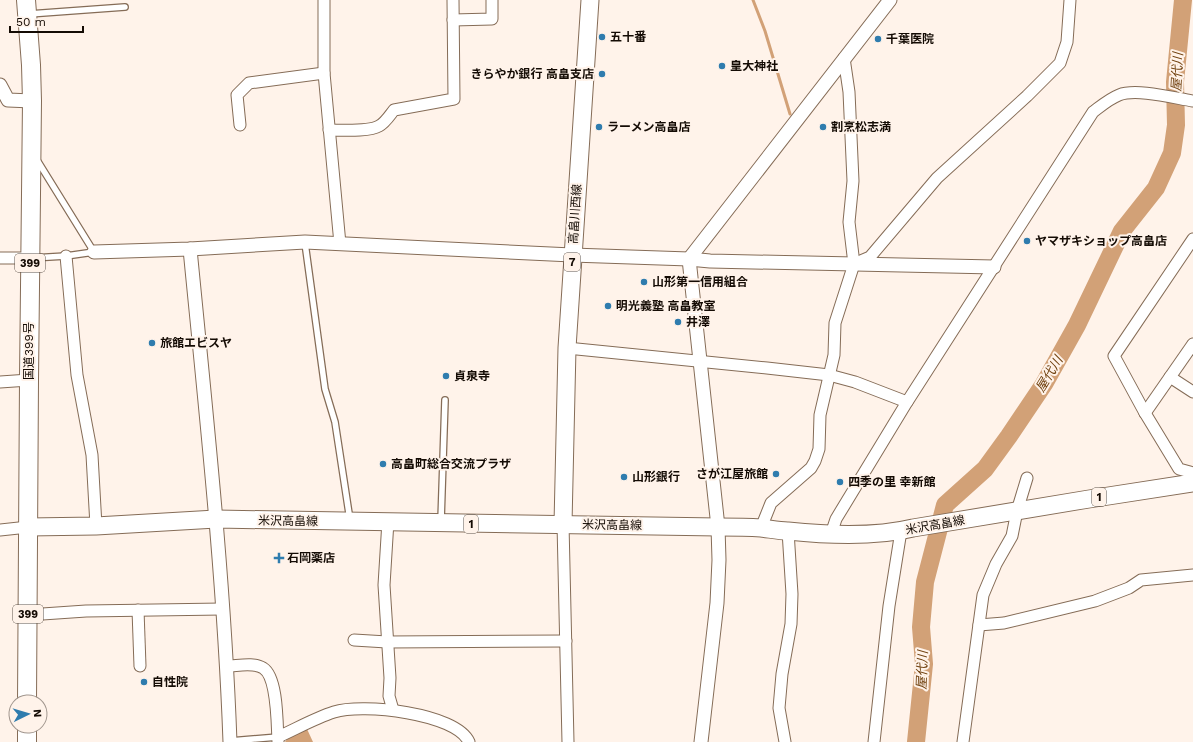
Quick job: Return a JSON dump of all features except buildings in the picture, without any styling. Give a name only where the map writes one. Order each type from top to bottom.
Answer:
[{"type":"highway","name":"国道399号","points":[[27,7],[32,101],[28,380],[27,694]]},
{"type":"main road","name":"高畠川西線","points":[[563,524],[567,348],[590,0]]},
{"type":"main road","name":"米沢高畠線","points":[[28,527],[96,526],[216,520],[350,522],[388,521],[441,524],[563,524],[761,528],[832,534],[907,530],[1011,512],[1192,476]]},
{"type":"street","points":[[324,0],[324,73],[340,244]]},
{"type":"street","points":[[329,130],[364,129],[379,126],[394,110],[454,99],[453,0]]},
{"type":"street","points":[[453,20],[492,18],[492,0]]},
{"type":"street","points":[[701,742],[717,603],[719,560],[718,527],[689,259],[890,0]]},
{"type":"street","points":[[854,264],[870,258],[937,178],[1060,64],[1067,42],[1070,0]]},
{"type":"street","points":[[761,528],[771,503],[811,468],[815,461],[819,449],[820,415],[834,354],[835,323],[854,264],[849,222],[853,182],[850,107],[844,58]]},
{"type":"street","points":[[240,125],[237,95],[249,83],[324,73]]},
{"type":"street","points":[[0,85],[8,100],[32,101]]},
{"type":"street","points":[[832,534],[836,519],[907,402],[1093,112],[1109,99],[1120,94],[1142,93],[1193,101]]},
{"type":"street","points":[[1192,476],[1179,469],[1144,414],[1114,356],[1193,239]]},
{"type":"street","points":[[94,252],[190,249],[305,242],[710,261],[994,268]]},
{"type":"street","points":[[190,249],[216,520],[227,666],[230,741]]},
{"type":"street","points":[[66,256],[77,375],[92,455],[96,526]]},
{"type":"street","points":[[0,258],[30,258]]},
{"type":"street","points":[[1144,414],[1193,344]]},
{"type":"street","points":[[567,348],[829,375],[855,382],[907,402]]},
{"type":"street","points":[[1170,377],[1193,392]]},
{"type":"street","points":[[0,382],[28,380]]},
{"type":"street","points":[[964,742],[983,595],[996,564],[1012,536],[1011,512],[1027,478]]},
{"type":"street","points":[[388,521],[384,585],[390,678],[389,696],[393,710]]},
{"type":"street","points":[[563,524],[568,742]]},
{"type":"street","points":[[0,530],[28,527]]},
{"type":"street","points":[[874,742],[889,606],[907,530]]},
{"type":"street","points":[[785,742],[779,708],[782,674],[791,624],[792,594],[788,531]]},
{"type":"street","points":[[979,625],[1004,623],[1095,601],[1128,588],[1141,580],[1193,574]]},
{"type":"street","points":[[28,616],[86,611],[222,609]]},
{"type":"street","points":[[138,610],[140,666]]},
{"type":"street","points":[[354,640],[388,642],[566,641]]},
{"type":"street","points":[[227,666],[253,665],[263,668],[270,676],[274,686],[278,740],[334,712],[349,709],[393,710],[438,720],[456,728],[466,736],[469,742]]},
{"type":"lane","points":[[27,7],[125,7]]},
{"type":"lane","points":[[30,258],[66,256],[94,252],[31,149]]},
{"type":"lane","points":[[305,242],[326,389],[335,422],[350,522]]},
{"type":"lane","points":[[441,524],[445,400]]},
{"type":"lane","points":[[230,741],[278,740]]},
{"type":"shaded area","points":[[307,729],[313,742],[285,742],[287,739]]},
{"type":"waterway","points":[[753,0],[765,31],[790,114]]},
{"type":"waterway","name":"屋代川","points":[[916,742],[924,664],[921,627],[925,582],[945,505],[985,469],[1044,384],[1077,325],[1122,231],[1156,188],[1172,153],[1176,125],[1175,82],[1183,0]]},
{"type":"place","name":"五十番","points":[[602,37]]},
{"type":"place","name":"千葉医院","points":[[878,39]]},
{"type":"place","name":"皇大神社","points":[[722,66]]},
{"type":"place","name":"きらやか銀行 高畠支店","points":[[602,74]]},
{"type":"place","name":"ラーメン高畠店","points":[[599,127]]},
{"type":"place","name":"割烹松志満","points":[[823,127]]},
{"type":"place","name":"ヤマザキショップ高畠店","points":[[1027,241]]},
{"type":"place","name":"山形第一信用組合","points":[[644,282]]},
{"type":"place","name":"明光義塾 高畠教室","points":[[608,306]]},
{"type":"place","name":"井澤","points":[[678,322]]},
{"type":"place","name":"旅館エビスヤ","points":[[152,343]]},
{"type":"place","name":"貞泉寺","points":[[446,376]]},
{"type":"place","name":"高畠町総合交流プラザ","points":[[383,464]]},
{"type":"place","name":"さが江屋旅館","points":[[776,474]]},
{"type":"place","name":"山形銀行","points":[[624,477]]},
{"type":"place","name":"四季の里 幸新館","points":[[840,482]]},
{"type":"place","name":"石岡薬店","points":[[279,558]]},
{"type":"place","name":"自性院","points":[[144,682]]}]
